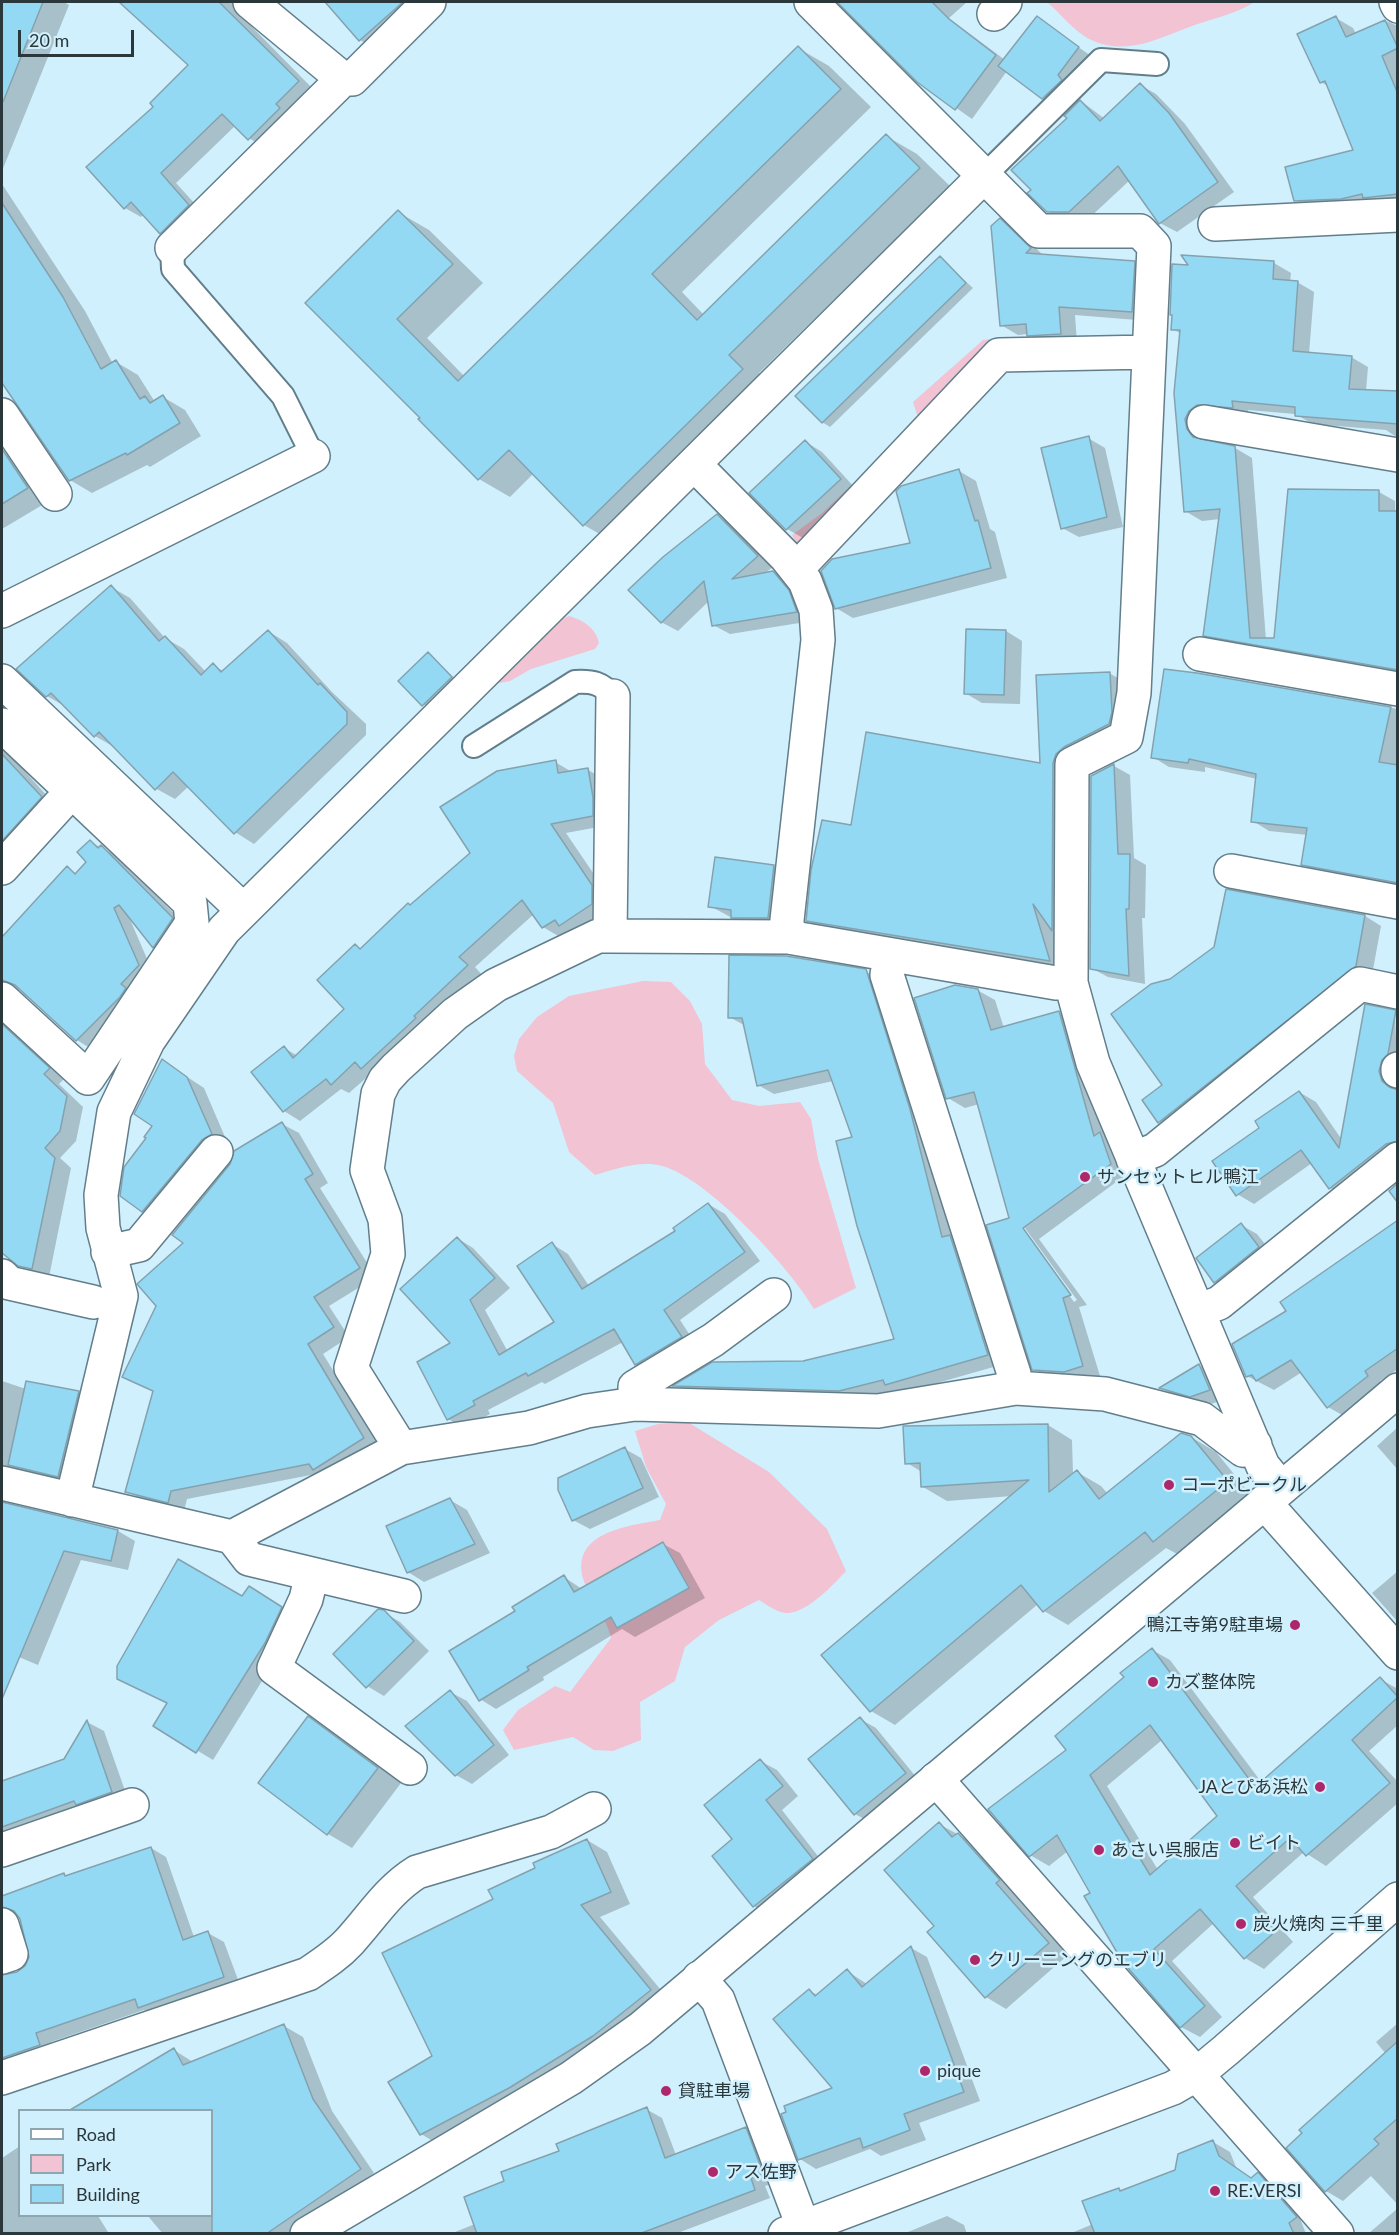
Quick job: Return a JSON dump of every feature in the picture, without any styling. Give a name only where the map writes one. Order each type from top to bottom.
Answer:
[{"type":"street","points":[[250,2],[344,79],[352,79],[429,2]]},
{"type":"street","points":[[811,2],[1039,231],[1140,231],[1154,246],[1134,693],[1126,737],[1072,764],[1071,983],[1093,1063],[1255,1445],[1273,1495],[1398,1653]]},
{"type":"street","points":[[1396,2],[1398,6]]},
{"type":"street","points":[[172,248],[344,79]]},
{"type":"street","points":[[72,1500],[121,1296],[103,1228],[101,1194],[114,1112],[148,1041],[224,930],[984,176]]},
{"type":"street","points":[[1215,224],[1398,215]]},
{"type":"street","points":[[794,567],[806,559],[999,355],[1149,352]]},
{"type":"street","points":[[2,415],[55,494]]},
{"type":"street","points":[[1204,422],[1398,455]]},
{"type":"street","points":[[2,611],[313,456]]},
{"type":"street","points":[[694,464],[794,567],[805,581],[816,610],[818,640],[787,920],[788,937]]},
{"type":"street","points":[[1200,654],[1398,689]]},
{"type":"street","points":[[2,681],[243,910]]},
{"type":"street","points":[[610,936],[613,696]]},
{"type":"street","points":[[2,725],[190,903],[192,923],[88,1078],[2,999]]},
{"type":"street","points":[[2,868],[72,791]]},
{"type":"street","points":[[1231,871],[1398,902]]},
{"type":"street","points":[[401,1448],[351,1368],[388,1254],[385,1219],[368,1170],[378,1094],[385,1080],[396,1068],[468,1003],[496,985],[598,936],[788,937],[1056,983],[1071,983]]},
{"type":"street","points":[[890,955],[887,975],[1014,1374],[1016,1388]]},
{"type":"street","points":[[1133,1159],[1155,1150],[1360,984],[1398,992]]},
{"type":"street","points":[[108,1252],[139,1245],[216,1152]]},
{"type":"street","points":[[1198,1311],[1219,1303],[1398,1160]]},
{"type":"street","points":[[2,1276],[9,1283],[93,1302]]},
{"type":"street","points":[[635,1404],[635,1387],[713,1340],[774,1295]]},
{"type":"street","points":[[232,1537],[401,1448],[529,1428],[587,1411],[635,1404],[878,1411],[1016,1388],[1105,1394],[1202,1419],[1243,1450],[1255,1445]]},
{"type":"street","points":[[307,2234],[571,2078],[640,2029],[1398,1390]]},
{"type":"street","points":[[2,1483],[232,1537],[249,1559],[404,1596]]},
{"type":"street","points":[[312,1574],[306,1599],[274,1668],[410,1768]]},
{"type":"street","points":[[936,1779],[1337,2234]]},
{"type":"street","points":[[2,1850],[132,1805]]},
{"type":"street","points":[[2,2078],[308,1974],[330,1960],[349,1942],[398,1884],[417,1872],[551,1832],[594,1809]]},
{"type":"street","points":[[699,1978],[718,2000],[798,2231],[1150,2098],[1197,2074],[1398,1899]]},
{"type":"street","points":[[2,1925],[11,1953],[2,1957]]},
{"type":"lane","points":[[984,176],[1101,60],[1157,63]]},
{"type":"lane","points":[[172,248],[173,269],[283,396],[313,456]]},
{"type":"lane","points":[[474,746],[575,682],[592,681],[603,686],[613,696]]},
{"type":"green space","points":[[1047,2],[1255,2],[1230,14],[1161,38],[1133,46],[1119,46],[1104,45],[1083,36]]},
{"type":"green space","points":[[991,339],[1004,359],[1006,369],[998,383],[974,398],[797,544],[792,535],[822,513],[919,421],[913,402],[983,340]]},
{"type":"green space","points":[[569,616],[584,622],[592,629],[599,643],[595,649],[531,669],[510,681],[494,684],[546,627]]},
{"type":"green space","points":[[643,981],[671,982],[690,1001],[702,1024],[705,1064],[732,1100],[759,1106],[800,1102],[811,1119],[818,1159],[856,1288],[814,1309],[787,1271],[747,1227],[702,1188],[681,1174],[662,1166],[645,1164],[595,1175],[569,1152],[553,1103],[517,1071],[514,1056],[519,1039],[537,1017],[569,996]]},
{"type":"green space","points":[[686,1421],[769,1472],[827,1529],[846,1571],[805,1608],[785,1613],[759,1600],[719,1620],[685,1647],[675,1681],[640,1702],[641,1740],[613,1751],[594,1750],[573,1737],[514,1750],[503,1730],[518,1710],[555,1686],[570,1692],[611,1638],[585,1584],[581,1567],[584,1553],[603,1535],[632,1525],[660,1520],[666,1504],[646,1467],[635,1431],[658,1424]]},
{"type":"building","points":[[2,2],[43,2],[3,102],[2,101]]},
{"type":"building","points":[[119,2],[219,2],[299,81],[276,104],[280,108],[248,140],[222,114],[161,173],[189,205],[160,234],[131,202],[124,209],[86,167],[153,107],[150,103],[188,65]]},
{"type":"building","points":[[325,2],[403,2],[359,41]]},
{"type":"building","points":[[837,2],[932,2],[949,19],[996,55],[955,110],[917,82]]},
{"type":"building","points":[[1037,16],[1079,47],[1058,75],[1062,80],[1042,99],[998,66]]},
{"type":"building","points":[[1336,16],[1346,37],[1385,20],[1398,48],[1382,56],[1398,94],[1398,194],[1363,198],[1362,194],[1341,199],[1294,201],[1285,167],[1353,150],[1325,81],[1320,83],[1297,34]]},
{"type":"building","points":[[798,46],[841,89],[652,274],[697,320],[886,134],[920,168],[729,355],[743,369],[583,526],[509,450],[478,480],[418,419],[420,418],[305,303],[398,210],[453,264],[397,319],[458,381]]},
{"type":"building","points":[[1140,83],[1169,113],[1218,182],[1159,224],[1118,166],[1069,212],[1047,212],[1027,193],[1031,190],[1011,170],[1067,118],[1064,116],[1080,100],[1100,121]]},
{"type":"building","points":[[2,203],[63,297],[101,369],[116,360],[140,399],[145,396],[150,403],[163,395],[180,423],[127,455],[126,453],[69,481],[2,383]]},
{"type":"building","points":[[1000,218],[1031,248],[1026,253],[1135,261],[1132,312],[1059,307],[1061,334],[1027,336],[1026,324],[1000,326],[991,226]]},
{"type":"building","points":[[1181,255],[1274,261],[1273,279],[1298,281],[1293,351],[1352,356],[1349,389],[1398,391],[1398,424],[1295,416],[1295,407],[1232,401],[1233,408],[1197,405],[1189,411],[1185,419],[1187,429],[1193,437],[1235,446],[1250,638],[1274,638],[1288,489],[1379,490],[1379,511],[1398,511],[1398,670],[1203,636],[1220,509],[1184,512],[1174,393],[1180,330],[1171,330],[1172,315],[1170,315],[1172,264],[1188,265]]},
{"type":"building","points":[[940,256],[966,283],[822,423],[795,396]]},
{"type":"building","points":[[1089,436],[1107,517],[1061,529],[1041,448]]},
{"type":"building","points":[[805,440],[841,479],[786,530],[749,493]]},
{"type":"building","points":[[2,449],[28,488],[2,504]]},
{"type":"building","points":[[959,469],[975,521],[978,520],[991,568],[835,609],[821,571],[832,559],[910,543],[896,491],[901,486]]},
{"type":"building","points":[[717,514],[758,556],[732,579],[773,571],[789,590],[797,612],[712,626],[704,581],[661,623],[628,590],[663,557]]},
{"type":"building","points":[[111,585],[159,641],[165,636],[201,675],[213,663],[221,672],[268,630],[318,685],[320,683],[347,712],[347,724],[234,834],[173,772],[155,790],[99,732],[94,737],[51,693],[46,697],[16,669]]},
{"type":"building","points":[[966,629],[1006,630],[1004,695],[964,694]]},
{"type":"building","points":[[428,652],[452,677],[422,706],[398,681]]},
{"type":"building","points":[[1164,669],[1391,707],[1379,762],[1398,765],[1398,883],[1301,865],[1307,828],[1251,822],[1256,774],[1189,759],[1188,763],[1151,758]]},
{"type":"building","points":[[1110,672],[1112,712],[1109,724],[1064,747],[1056,754],[1053,763],[1052,931],[1033,904],[1050,961],[806,921],[811,870],[822,820],[851,825],[866,732],[1040,763],[1036,675]]},
{"type":"building","points":[[2,754],[42,797],[2,841]]},
{"type":"building","points":[[556,760],[558,773],[588,768],[593,797],[593,816],[551,824],[592,885],[592,904],[559,926],[555,920],[542,928],[522,900],[459,957],[468,965],[361,1069],[355,1062],[331,1085],[326,1079],[283,1112],[251,1072],[284,1046],[293,1058],[344,1009],[317,980],[355,944],[360,949],[408,903],[410,905],[470,853],[440,807],[497,771]]},
{"type":"building","points":[[1114,764],[1118,854],[1130,854],[1129,909],[1126,909],[1129,976],[1090,969],[1091,776]]},
{"type":"building","points":[[90,840],[98,848],[101,845],[173,918],[153,948],[119,905],[114,908],[139,965],[121,984],[126,988],[120,997],[76,1041],[15,985],[2,980],[2,937],[67,866],[75,874],[86,862],[77,852]]},
{"type":"building","points":[[715,857],[774,865],[768,918],[731,918],[731,910],[708,907]]},
{"type":"building","points":[[1226,889],[1365,915],[1356,966],[1158,1123],[1142,1100],[1162,1085],[1111,1014],[1151,984],[1170,979],[1214,947]]},
{"type":"building","points":[[729,955],[786,956],[866,969],[910,1109],[942,1237],[950,1235],[988,1355],[885,1385],[883,1380],[839,1391],[672,1386],[712,1362],[803,1361],[894,1339],[857,1226],[836,1141],[852,1137],[828,1070],[757,1086],[742,1018],[728,1018]]},
{"type":"building","points":[[955,985],[978,989],[991,1030],[1059,1011],[1094,1136],[1100,1132],[1111,1164],[1023,1228],[1071,1295],[1063,1298],[1083,1366],[1064,1372],[1032,1370],[986,1225],[1009,1218],[974,1092],[946,1099],[914,998]]},
{"type":"building","points":[[1365,1004],[1396,1010],[1388,1054],[1382,1060],[1379,1071],[1382,1081],[1398,1090],[1398,1141],[1386,1144],[1329,1189],[1301,1150],[1236,1196],[1212,1161],[1259,1128],[1255,1121],[1299,1091],[1339,1148]]},
{"type":"building","points":[[2,1024],[50,1068],[44,1074],[67,1096],[60,1131],[45,1148],[55,1158],[32,1269],[18,1266],[2,1253]]},
{"type":"building","points":[[162,1059],[187,1077],[212,1134],[202,1140],[142,1212],[120,1196],[124,1167],[146,1138],[144,1137],[152,1126],[134,1114]]},
{"type":"building","points":[[282,1122],[313,1174],[305,1179],[360,1268],[314,1297],[334,1327],[308,1344],[364,1438],[313,1470],[309,1464],[171,1491],[168,1503],[125,1492],[153,1391],[122,1377],[156,1306],[137,1284],[183,1243],[172,1235],[230,1164],[234,1151]]},
{"type":"building","points":[[1398,1183],[1398,1203],[1389,1191]]},
{"type":"building","points":[[708,1203],[745,1252],[664,1310],[682,1337],[635,1365],[614,1329],[528,1376],[526,1373],[473,1401],[475,1405],[447,1420],[417,1362],[450,1343],[400,1289],[457,1237],[495,1278],[470,1300],[499,1355],[554,1322],[517,1266],[552,1242],[582,1289],[675,1231],[673,1228]]},
{"type":"building","points":[[1398,1220],[1398,1348],[1365,1371],[1368,1376],[1327,1408],[1291,1360],[1256,1381],[1252,1375],[1246,1377],[1232,1344],[1286,1311],[1280,1302]]},
{"type":"building","points":[[1241,1223],[1259,1247],[1214,1283],[1196,1258]]},
{"type":"building","points":[[1199,1364],[1210,1390],[1190,1397],[1159,1388]]},
{"type":"building","points":[[26,1381],[79,1391],[58,1477],[8,1465]]},
{"type":"building","points":[[1048,1424],[1049,1492],[1077,1470],[1099,1499],[1181,1433],[1191,1436],[1228,1481],[1153,1542],[1145,1532],[1043,1612],[1021,1585],[870,1712],[821,1655],[1029,1480],[921,1487],[920,1463],[905,1464],[903,1426]]},
{"type":"building","points":[[625,1447],[643,1488],[572,1521],[558,1490],[558,1478]]},
{"type":"building","points":[[450,1498],[475,1544],[407,1573],[386,1526]]},
{"type":"building","points":[[2,1502],[118,1530],[111,1561],[64,1551],[2,1699]]},
{"type":"building","points":[[663,1542],[689,1588],[617,1628],[611,1617],[527,1667],[529,1670],[479,1701],[449,1651],[515,1611],[512,1607],[564,1575],[574,1592]]},
{"type":"building","points":[[178,1559],[242,1596],[249,1586],[282,1607],[265,1643],[196,1753],[153,1726],[167,1703],[117,1679],[117,1666]]},
{"type":"building","points":[[378,1609],[384,1610],[414,1641],[366,1688],[333,1654]]},
{"type":"building","points":[[1152,1648],[1255,1787],[1380,1677],[1398,1697],[1352,1740],[1390,1783],[1306,1856],[1290,1838],[1236,1886],[1276,1931],[1244,1959],[1200,1909],[1154,1949],[1205,2006],[1180,2028],[1122,1961],[1084,1896],[1090,1893],[1057,1835],[1029,1857],[988,1809],[1066,1750],[1055,1736],[1124,1677],[1120,1673]],"holes":[[[1150,1725],[1217,1816],[1150,1875],[1090,1775]]]},
{"type":"building","points":[[450,1690],[494,1745],[455,1776],[405,1726]]},
{"type":"building","points":[[308,1716],[378,1768],[327,1835],[258,1783]]},
{"type":"building","points":[[860,1717],[906,1773],[854,1815],[808,1759]]},
{"type":"building","points":[[87,1720],[112,1792],[76,1805],[74,1801],[2,1827],[2,1781],[64,1759]]},
{"type":"building","points":[[760,1759],[783,1786],[766,1800],[813,1859],[753,1907],[712,1856],[732,1839],[704,1805]]},
{"type":"building","points":[[939,1822],[952,1837],[958,1833],[1000,1880],[996,1883],[1049,1943],[985,1998],[927,1932],[934,1926],[884,1870]]},
{"type":"building","points":[[587,1839],[611,1892],[581,1905],[651,1990],[593,2036],[509,2088],[420,2135],[388,2082],[432,2056],[382,1953],[493,1899],[488,1890],[535,1868],[533,1863]]},
{"type":"building","points":[[151,1847],[183,1940],[208,1931],[224,1977],[138,2008],[135,1999],[36,2033],[40,2045],[2,2058],[2,1975],[17,1972],[25,1966],[29,1957],[20,1919],[14,1911],[2,1907],[2,1896],[64,1873],[65,1876]]},
{"type":"building","points":[[911,1946],[964,2092],[904,2114],[910,2130],[863,2148],[860,2138],[798,2160],[781,2114],[786,2112],[784,2106],[832,2088],[773,2019],[809,1989],[815,1996],[847,1969],[862,1987]]},
{"type":"building","points":[[284,2024],[313,2099],[361,2169],[266,2234],[212,2234],[213,2109],[72,2109],[174,2048],[183,2065]]},
{"type":"building","points":[[1398,2041],[1398,2118],[1374,2139],[1379,2144],[1325,2192],[1286,2148],[1302,2133],[1299,2130]]},
{"type":"building","points":[[647,2107],[665,2158],[746,2127],[763,2173],[751,2178],[755,2190],[639,2234],[477,2234],[464,2197],[504,2181],[501,2172],[559,2151],[556,2144]]},
{"type":"building","points":[[1213,2140],[1219,2156],[1251,2178],[1258,2172],[1297,2217],[1289,2223],[1294,2234],[1095,2234],[1082,2201],[1119,2188],[1120,2191],[1175,2170],[1178,2154]]},
{"type":"place","name":"サンセットヒル鴨江","points":[[1085,1177]]},
{"type":"place","name":"コーポビークル","points":[[1169,1485]]},
{"type":"place","name":"鴨江寺第9駐車場","points":[[1295,1625]]},
{"type":"place","name":"カズ整体院","points":[[1153,1682]]},
{"type":"place","name":"JAとぴあ浜松","points":[[1320,1787]]},
{"type":"place","name":"ビイト","points":[[1235,1843]]},
{"type":"place","name":"あさい呉服店","points":[[1099,1850]]},
{"type":"place","name":"炭火焼肉 三千里","points":[[1241,1924]]},
{"type":"place","name":"クリーニングのエブリ","points":[[975,1960]]},
{"type":"place","name":"pique","points":[[925,2071]]},
{"type":"place","name":"貸駐車場","points":[[666,2091]]},
{"type":"place","name":"アス佐野","points":[[713,2172]]},
{"type":"place","name":"RE:VERSI","points":[[1215,2191]]}]
